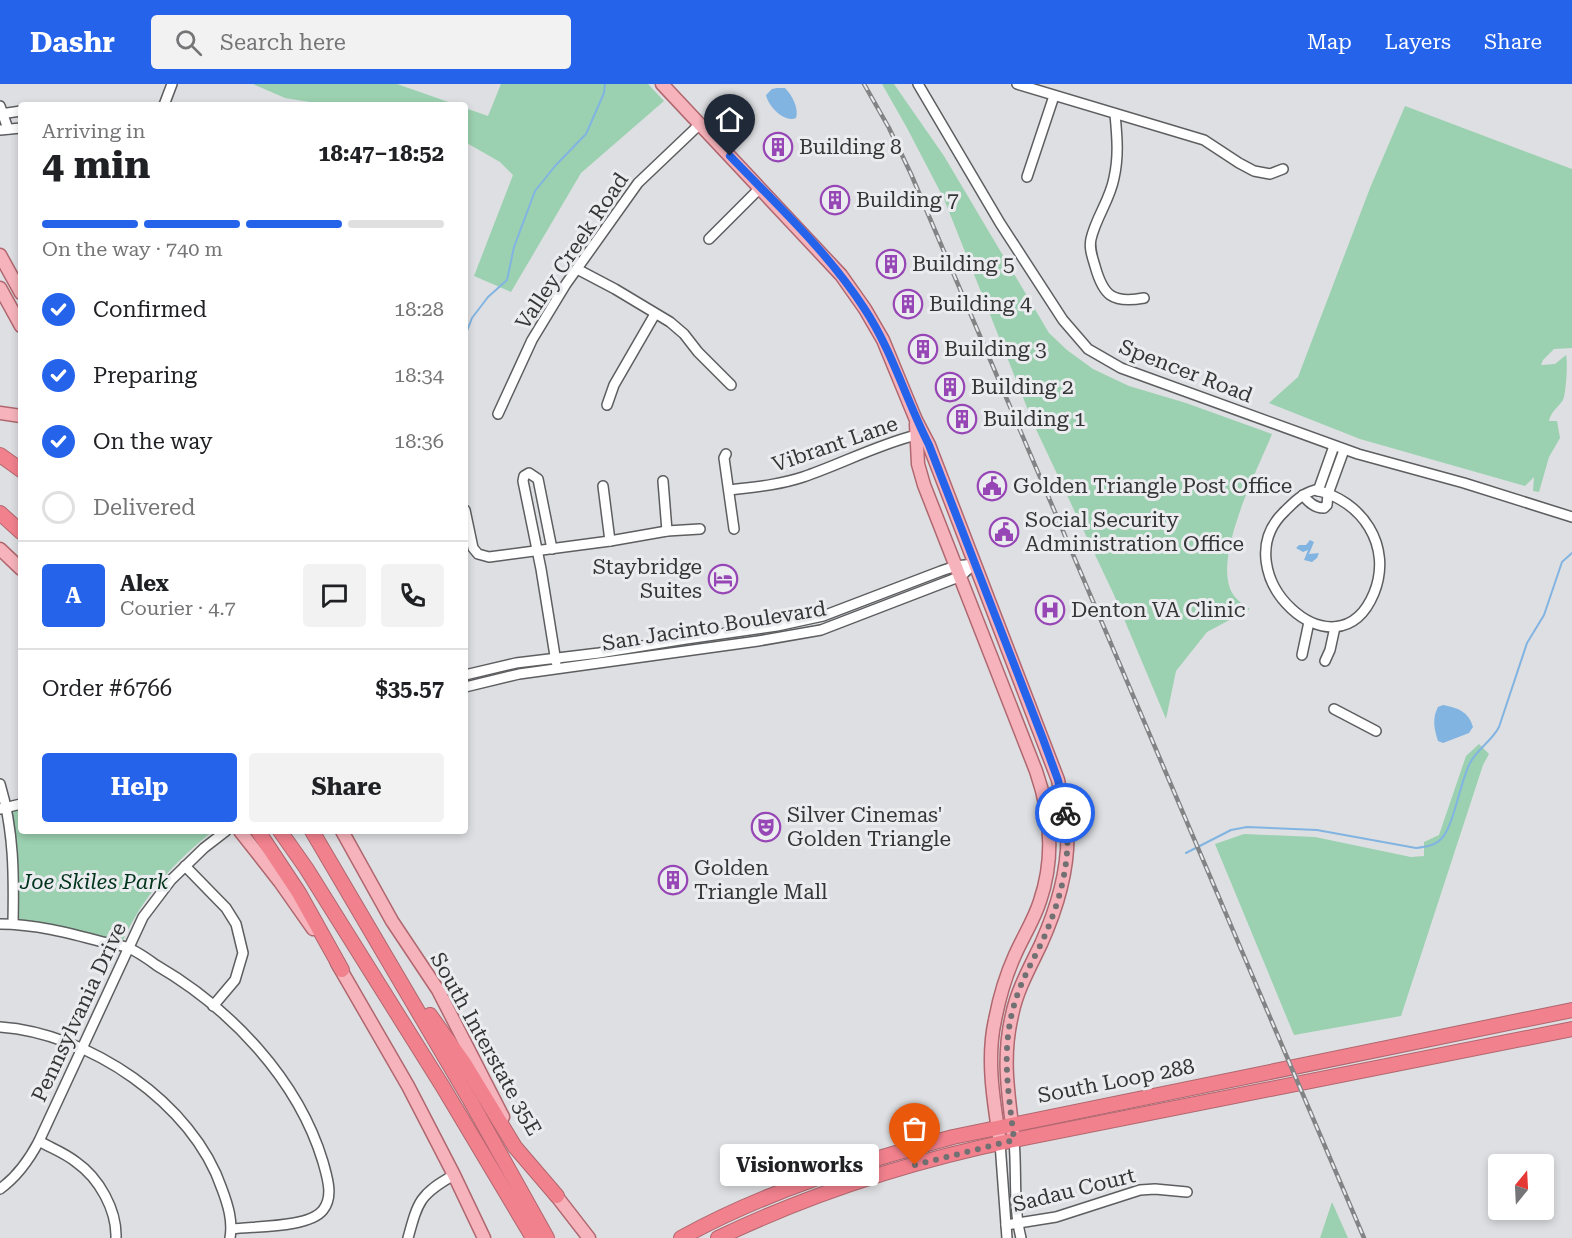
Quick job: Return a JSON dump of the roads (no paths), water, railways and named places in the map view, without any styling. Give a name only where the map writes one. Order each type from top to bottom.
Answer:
[{"type":"highway","points":[[0,455],[18,468]]},
{"type":"highway","points":[[0,513],[18,529]]},
{"type":"highway","points":[[260,834],[299,893],[342,970]]},
{"type":"highway","points":[[282,834],[306,868],[437,1077],[533,1238]]},
{"type":"highway","points":[[314,834],[548,1238]]},
{"type":"highway","points":[[380,945],[464,1063],[515,1147],[557,1196]]},
{"type":"highway","name":"South Loop 288","points":[[681,1238],[748,1205],[796,1185],[883,1156],[1012,1124],[1572,1010]]},
{"type":"highway","name":"South Loop 288","points":[[718,1238],[802,1201],[894,1170],[1007,1142],[1572,1029]]},
{"type":"highway","points":[[796,1185],[802,1201]]},
{"type":"main road","points":[[662,84],[824,255],[865,309],[896,368],[916,420],[929,445],[1058,780],[1066,817],[1066,858],[1062,888],[1023,978],[1014,1006],[1006,1056],[1006,1086],[1012,1124],[1007,1142]]},
{"type":"main road","points":[[0,255],[18,288]]},
{"type":"main road","points":[[0,288],[18,320]]},
{"type":"main road","points":[[9,304],[18,314]]},
{"type":"main road","points":[[0,413],[18,416]]},
{"type":"main road","points":[[916,420],[918,464],[924,485],[1036,771],[1047,810],[1050,834],[1048,864],[1038,906],[1009,970],[995,1020],[991,1048],[998,1127],[1007,1142]]},
{"type":"main road","points":[[2,554],[18,567]]},
{"type":"main road","points":[[242,834],[280,882],[342,970],[408,1086],[484,1238]]},
{"type":"main road","name":"South Interstate 35E","points":[[344,834],[392,921],[438,990],[511,1132],[536,1170],[588,1238]]},
{"type":"main road","points":[[1038,906],[1053,913]]},
{"type":"main road","points":[[1008,1036],[999,1019],[1009,970]]},
{"type":"street","points":[[165,102],[172,84]]},
{"type":"street","name":"Spencer Road","points":[[918,84],[1004,230],[1063,320],[1088,349],[1121,368],[1344,450],[1405,469],[1501,494],[1572,517]]},
{"type":"street","points":[[1017,84],[1204,140],[1254,171],[1270,174],[1282,169]]},
{"type":"street","points":[[1027,177],[1054,96]]},
{"type":"street","points":[[4,130],[1,111],[18,111]]},
{"type":"street","points":[[1114,114],[1118,149],[1117,162],[1107,203],[1097,220],[1090,250],[1106,293],[1115,299],[1131,301],[1144,298]]},
{"type":"street","name":"Valley Creek Road","points":[[498,414],[532,340],[577,269],[638,183],[700,124]]},
{"type":"street","points":[[709,239],[760,188]]},
{"type":"street","points":[[577,269],[670,322],[731,385]]},
{"type":"street","points":[[607,405],[614,385],[655,314]]},
{"type":"street","name":"Vibrant Lane","points":[[729,490],[774,485],[916,435]]},
{"type":"street","points":[[1318,491],[1334,446]]},
{"type":"street","points":[[1303,495],[1307,501],[1320,508],[1327,505],[1328,494],[1344,450]]},
{"type":"street","points":[[726,454],[724,458],[734,529]]},
{"type":"street","points":[[552,549],[538,479],[529,473],[524,476],[523,481],[554,659],[564,669]]},
{"type":"street","points":[[663,481],[667,531]]},
{"type":"street","points":[[603,486],[610,541]]},
{"type":"street","points":[[1318,491],[1328,494],[1344,501],[1365,521],[1376,540],[1380,561],[1377,584],[1368,606],[1351,621],[1335,627],[1309,622],[1292,610],[1280,596],[1270,578],[1266,558],[1274,525],[1282,514],[1303,495],[1318,491]]},
{"type":"street","points":[[468,524],[473,548],[478,554],[489,557],[667,531],[700,529]]},
{"type":"street","name":"San Jacinto Boulevard","points":[[468,686],[519,674],[821,630],[887,605],[974,564]]},
{"type":"street","name":"San Jacinto Boulevard","points":[[468,674],[516,663],[807,620],[959,571]]},
{"type":"street","points":[[878,596],[887,605]]},
{"type":"street","points":[[877,609],[878,596]]},
{"type":"street","points":[[1302,655],[1309,622]]},
{"type":"street","points":[[1325,661],[1335,627]]},
{"type":"street","points":[[710,635],[712,647]]},
{"type":"street","points":[[564,669],[567,657]]},
{"type":"street","points":[[1334,709],[1376,731]]},
{"type":"street","points":[[0,784],[14,861],[13,924]]},
{"type":"street","name":"Pennsylvania Drive","points":[[0,1189],[24,1167],[39,1141],[143,917],[154,900],[185,866],[222,834]]},
{"type":"street","points":[[185,866],[226,908],[236,924],[243,953],[235,980],[213,1006]]},
{"type":"street","points":[[0,924],[49,929],[128,948],[179,978],[213,1006],[264,1057],[309,1125],[317,1141],[328,1180],[329,1194],[323,1210],[318,1215],[302,1222],[231,1233],[228,1208],[217,1173],[203,1148],[187,1128],[144,1085],[128,1073],[81,1047],[31,1031],[0,1027]]},
{"type":"street","points":[[39,1141],[76,1162],[92,1176],[110,1203],[117,1224],[116,1238]]},
{"type":"street","points":[[1007,1142],[1017,1187],[1017,1222],[1021,1238]]},
{"type":"street","points":[[1007,1142],[1007,1238]]},
{"type":"street","points":[[408,1238],[416,1208],[421,1200],[433,1186],[454,1175]]},
{"type":"street","name":"Sadau Court","points":[[1006,1225],[1056,1217],[1140,1190],[1187,1192]]},
{"type":"water","points":[[785,88],[790,94],[796,106],[796,118],[782,116],[770,104],[766,95],[772,89]]},
{"type":"water","points":[[1310,540],[1314,542],[1309,554],[1319,553],[1312,562],[1304,560],[1308,550],[1303,552],[1296,548],[1299,545],[1306,545]]},
{"type":"water","points":[[1443,705],[1458,709],[1468,717],[1473,727],[1469,733],[1443,743],[1438,741],[1434,719],[1438,707]]},
{"type":"waterway","points":[[468,328],[472,318],[488,297],[507,280],[514,247],[535,191],[586,134],[604,93],[605,84]]},
{"type":"waterway","points":[[1186,853],[1231,830],[1247,827],[1317,830],[1416,848],[1430,846],[1439,841],[1450,823],[1470,763],[1499,727],[1527,643],[1544,615],[1562,562],[1572,553]]},
{"type":"railway","points":[[864,84],[911,174],[1364,1238]]},
{"type":"place","name":"Building 8","points":[[778,147]]},
{"type":"place","name":"Building 7","points":[[835,200]]},
{"type":"place","name":"Building 5","points":[[891,264]]},
{"type":"place","name":"Building 4","points":[[908,304]]},
{"type":"place","name":"Building 3","points":[[923,349]]},
{"type":"place","name":"Building 2","points":[[950,387]]},
{"type":"place","name":"Building 1","points":[[962,419]]},
{"type":"place","name":"Golden Triangle Post Office","points":[[992,486]]},
{"type":"place","name":"Social Security Administration Office","points":[[1004,532]]},
{"type":"place","name":"Staybridge Suites","points":[[723,579]]},
{"type":"place","name":"Denton VA Clinic","points":[[1050,610]]},
{"type":"place","name":"Silver Cinemas' Golden Triangle","points":[[766,827]]},
{"type":"place","name":"Golden Triangle Mall","points":[[673,880]]},
{"type":"place","name":"Visionworks","points":[[915,1165]]},
{"type":"park label","name":"Joe Skiles Park","points":[[94,882]]}]
